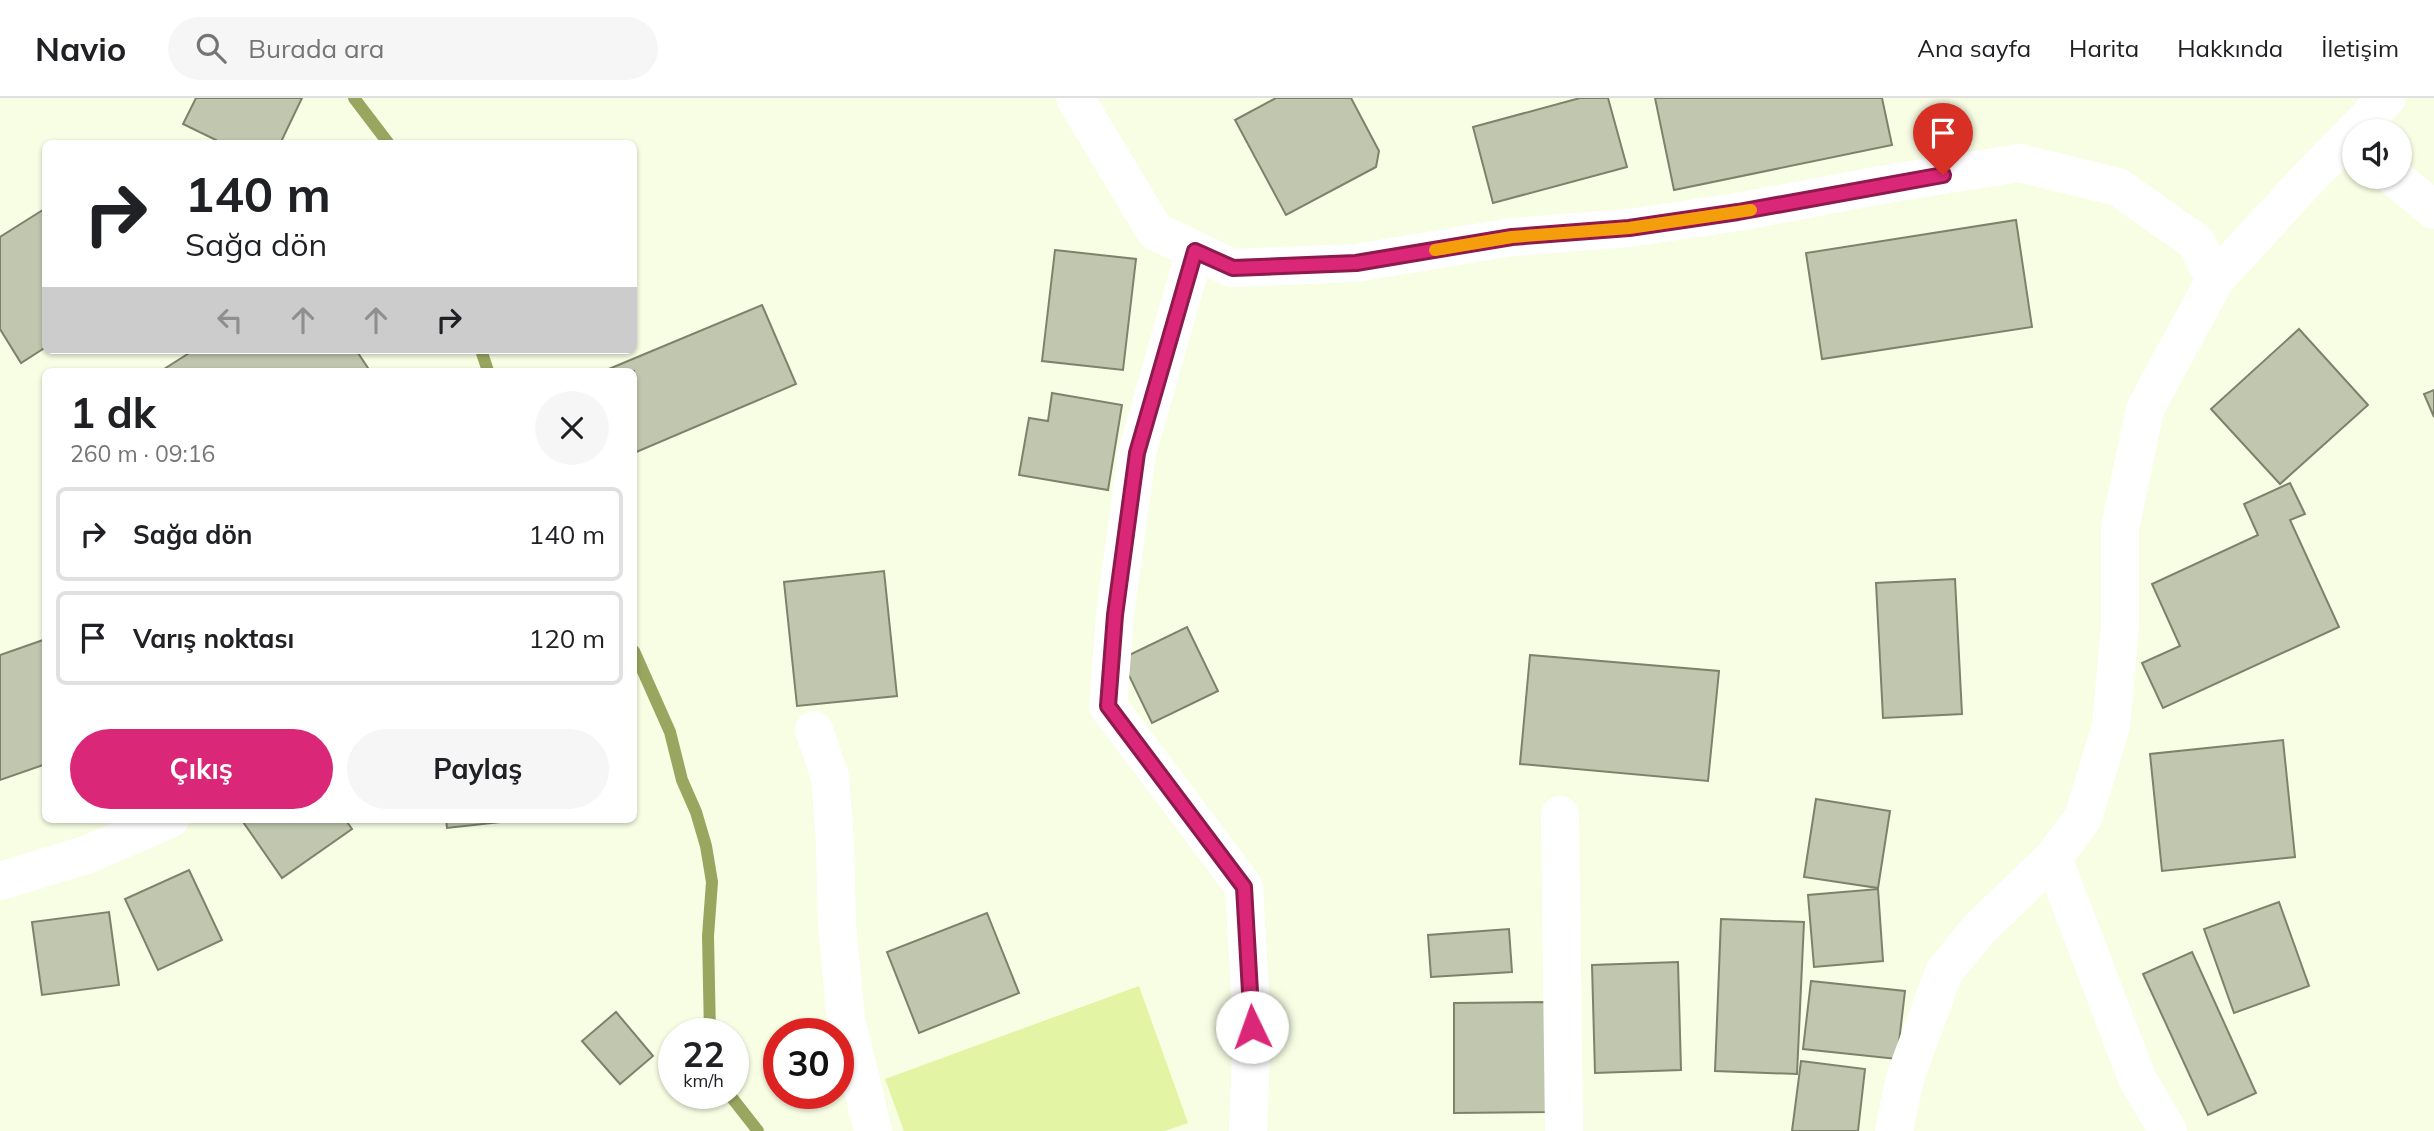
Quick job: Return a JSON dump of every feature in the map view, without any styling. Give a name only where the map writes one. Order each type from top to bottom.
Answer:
[{"type":"street","points":[[1075,98],[1155,231],[1233,268],[1356,263],[1512,237],[1629,228],[2019,163],[2118,187],[2196,242],[2216,280]]},
{"type":"street","points":[[2369,119],[2387,98]]},
{"type":"street","points":[[1894,1131],[1905,1078],[1944,972],[1980,928],[2053,858],[2083,818],[2111,726],[2120,626],[2120,528],[2145,409],[2216,280],[2342,150]]},
{"type":"street","points":[[2409,189],[2434,210]]},
{"type":"street","points":[[1195,251],[1137,453],[1115,615],[1108,706],[1244,887],[1252,1027],[1248,1131]]},
{"type":"street","points":[[814,730],[830,776],[837,925],[846,1018],[873,1131]]},
{"type":"street","points":[[1560,815],[1564,1131]]},
{"type":"street","points":[[0,881],[86,855],[161,823]]},
{"type":"street","points":[[2053,858],[2137,1079],[2168,1131]]},
{"type":"green space","points":[[1139,986],[1188,1123],[1165,1131],[904,1131],[885,1079]]},
{"type":"building","points":[[196,98],[302,98],[282,140],[216,140],[183,124]]},
{"type":"building","points":[[1276,98],[1351,98],[1379,151],[1376,167],[1286,215],[1235,120]]},
{"type":"building","points":[[1580,98],[1608,98],[1627,167],[1493,203],[1473,127]]},
{"type":"building","points":[[1655,98],[1882,98],[1892,145],[1674,190]]},
{"type":"building","points":[[42,211],[42,350],[21,363],[0,329],[0,237]]},
{"type":"building","points":[[2016,220],[2032,327],[1822,359],[1806,253]]},
{"type":"building","points":[[1055,250],[1136,259],[1123,370],[1042,361]]},
{"type":"building","points":[[762,305],[796,384],[637,452],[637,368],[611,368]]},
{"type":"building","points":[[2299,329],[2368,405],[2280,484],[2211,409]]},
{"type":"building","points":[[188,354],[359,354],[368,368],[166,368]]},
{"type":"building","points":[[2434,390],[2434,417],[2424,394]]},
{"type":"building","points":[[1052,393],[1122,405],[1108,490],[1019,475],[1029,418],[1048,421]]},
{"type":"building","points":[[2290,483],[2305,514],[2290,520],[2339,627],[2163,708],[2142,663],[2180,646],[2152,584],[2258,535],[2244,504]]},
{"type":"building","points":[[884,571],[897,696],[797,706],[784,582]]},
{"type":"building","points":[[1955,579],[1962,714],[1883,718],[1876,583]]},
{"type":"building","points":[[1187,627],[1218,691],[1152,723],[1121,659]]},
{"type":"building","points":[[42,640],[42,765],[0,780],[0,655]]},
{"type":"building","points":[[1530,655],[1719,671],[1708,781],[1520,764]]},
{"type":"building","points":[[2283,740],[2295,857],[2162,871],[2150,754]]},
{"type":"building","points":[[1816,799],[1890,811],[1878,888],[1804,877]]},
{"type":"building","points":[[244,823],[348,823],[352,829],[282,878]]},
{"type":"building","points":[[446,823],[493,823],[447,828]]},
{"type":"building","points":[[189,870],[222,940],[158,970],[125,899]]},
{"type":"building","points":[[1878,889],[1883,961],[1814,967],[1808,895]]},
{"type":"building","points":[[2279,902],[2309,986],[2234,1013],[2204,929]]},
{"type":"building","points":[[109,912],[119,985],[42,995],[32,922]]},
{"type":"building","points":[[987,913],[1019,993],[919,1033],[887,952]]},
{"type":"building","points":[[1721,919],[1804,922],[1797,1074],[1715,1071]]},
{"type":"building","points":[[1509,929],[1512,972],[1431,977],[1428,935]]},
{"type":"building","points":[[2192,952],[2256,1093],[2208,1115],[2143,974]]},
{"type":"building","points":[[1678,962],[1681,1070],[1595,1073],[1592,965]]},
{"type":"building","points":[[1811,981],[1905,991],[1897,1059],[1803,1049]]},
{"type":"building","points":[[1550,1002],[1550,1112],[1454,1113],[1454,1003]]},
{"type":"building","points":[[616,1012],[653,1056],[620,1084],[582,1041]]},
{"type":"building","points":[[1801,1061],[1865,1069],[1858,1131],[1792,1131]]},
{"type":"waterway","points":[[354,98],[386,140]]},
{"type":"waterway","points":[[482,354],[487,368]]},
{"type":"waterway","points":[[637,658],[670,732],[682,780],[696,812],[706,846],[712,882],[708,936],[710,1018]]},
{"type":"waterway","points":[[741,1109],[758,1131]]},
{"type":"slow traffic","points":[[1435,250],[1512,237],[1629,228],[1751,210]]},
{"type":"route","points":[[1252,1027],[1244,887],[1108,706],[1115,615],[1137,453],[1195,251],[1233,268],[1356,263],[1512,237],[1629,228],[1738,212],[1943,175]]}]
